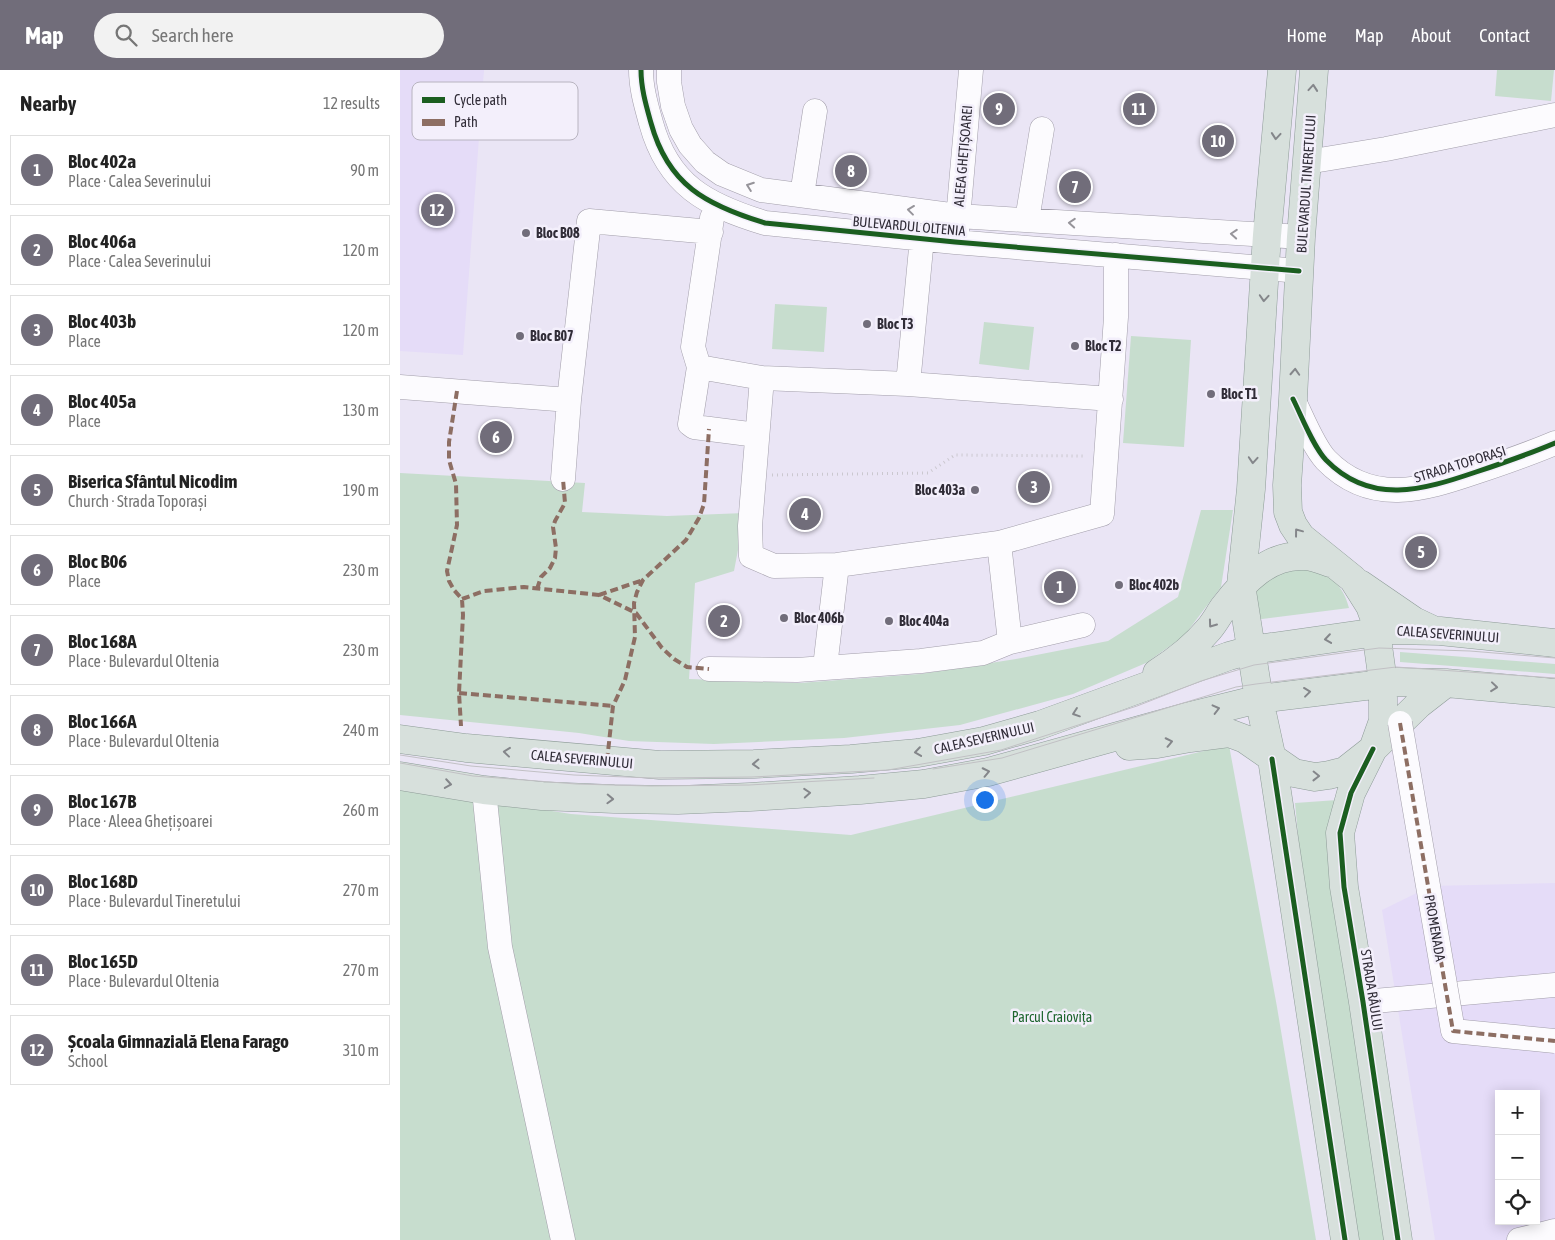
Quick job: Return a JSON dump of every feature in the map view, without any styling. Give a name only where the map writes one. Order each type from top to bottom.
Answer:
[{"type":"main road","points":[[1282,70],[1267,236],[1252,489],[1241,585],[1258,698],[1272,759],[1345,1240]]},
{"type":"main road","name":"BULEVARDUL TINERETULUI","points":[[1314,70],[1301,237],[1287,485],[1288,512],[1293,525],[1301,537],[1344,571],[1370,606],[1377,633],[1383,682]]},
{"type":"main road","points":[[1121,696],[1172,664],[1190,649],[1210,628],[1241,585],[1268,564],[1283,558],[1306,556],[1344,571],[1414,621],[1440,632]]},
{"type":"main road","name":"CALEA SEVERINULUI","points":[[400,739],[466,748],[660,765],[754,764],[851,759],[918,753],[984,741],[1040,725],[1229,656],[1251,650],[1392,630],[1440,632],[1555,643]]},
{"type":"main road","points":[[400,776],[484,790],[542,796],[623,800],[732,798],[860,790],[924,784],[979,774],[1258,698],[1383,682],[1446,683],[1555,693]]},
{"type":"main road","name":"STRADA RÂULUI","points":[[1383,682],[1384,721],[1373,749],[1351,793],[1340,834],[1344,887],[1398,1240]]},
{"type":"main road","points":[[1068,750],[1157,744],[1229,733],[1245,739],[1294,773],[1315,777],[1345,771],[1373,749],[1419,704],[1446,683]]},
{"type":"street","name":"BULEVARDUL OLTENIA","points":[[641,70],[641,83],[655,138],[669,166],[690,189],[714,204],[738,215],[765,223],[956,242],[1299,271]]},
{"type":"street","name":"BULEVARDUL OLTENIA","points":[[669,70],[673,106],[681,129],[690,145],[705,162],[722,174],[761,190],[958,216],[1301,237]]},
{"type":"street","name":"ALEEA GHEȚIȘOAREI","points":[[956,242],[971,70]]},
{"type":"street","points":[[802,196],[815,111]]},
{"type":"street","points":[[1307,162],[1386,149],[1555,114]]},
{"type":"street","points":[[655,138],[681,129]]},
{"type":"street","points":[[1027,220],[1042,129]]},
{"type":"street","points":[[714,204],[693,347],[699,367],[690,424],[694,427],[758,435]]},
{"type":"street","points":[[563,479],[568,400],[589,221],[710,232]]},
{"type":"street","points":[[908,384],[922,238]]},
{"type":"street","points":[[762,378],[750,526],[751,556],[774,566],[837,565],[999,543],[1102,514],[1116,317],[1116,256]]},
{"type":"street","points":[[699,367],[762,378],[908,384],[1111,399]]},
{"type":"street","points":[[400,387],[568,400]]},
{"type":"street","name":"STRADA TOPORAȘI","points":[[1293,399],[1309,433],[1325,459],[1344,475],[1365,485],[1385,490],[1414,490],[1442,484],[1555,443]]},
{"type":"street","points":[[999,543],[1010,642]]},
{"type":"street","points":[[825,668],[837,565]]},
{"type":"street","points":[[709,669],[797,670],[921,661],[983,652],[1010,642],[1083,625]]},
{"type":"street","name":"PROMENADA","points":[[1400,723],[1453,1031],[1555,1041]]},
{"type":"street","points":[[484,790],[500,947],[563,1240]]},
{"type":"street","points":[[1363,1002],[1555,985]]},
{"type":"street","points":[[1519,1240],[1555,1230]]},
{"type":"path","points":[[754,476],[928,473],[955,455],[1107,456]]},
{"type":"shaded area","points":[[400,70],[484,70],[483,82],[412,82],[412,140],[479,140],[463,355],[400,351]]},
{"type":"shaded area","points":[[1555,883],[1555,1240],[1435,1240],[1382,910],[1431,886]]},
{"type":"green space","points":[[1497,70],[1554,70],[1551,101],[1495,96]]},
{"type":"green space","points":[[775,304],[827,307],[824,352],[772,349]]},
{"type":"green space","points":[[984,322],[1034,327],[1029,370],[979,364]]},
{"type":"green space","points":[[1131,336],[1191,340],[1184,447],[1123,443]]},
{"type":"green space","points":[[400,473],[585,483],[582,512],[667,516],[745,513],[734,571],[695,583],[689,679],[799,683],[920,674],[1016,659],[1108,641],[1178,597],[1201,510],[1233,510],[1221,587],[1184,636],[1146,663],[1073,694],[960,725],[844,738],[714,744],[629,741],[579,733],[400,715]]},
{"type":"green space","points":[[1312,565],[1340,587],[1349,608],[1254,620],[1254,595],[1258,585],[1265,577]]},
{"type":"green space","points":[[1400,652],[1555,664],[1555,674],[1400,662]]},
{"type":"green space","name":"Parcul Craiovița","points":[[1229,745],[1277,1007],[1316,1240],[400,1240],[400,787],[571,814],[851,835]]},
{"type":"green space","points":[[1337,800],[1389,1240],[1354,1240],[1304,898],[1295,803]]},
{"type":"tram line","points":[[400,755],[471,766],[574,775],[653,778],[752,777],[888,770],[1001,750],[1137,706],[1201,681],[1254,665],[1379,648],[1470,651],[1555,658]]},
{"type":"tram line","points":[[933,769],[1002,758],[1236,687],[1256,684],[1396,667],[1555,678]]},
{"type":"tram line","points":[[400,763],[473,776],[576,784],[650,786],[749,785],[874,778]]},
{"type":"marked path","points":[[457,391],[449,442],[449,460],[456,484],[457,525],[447,571],[449,581],[462,599],[463,615],[459,693],[461,726]]},
{"type":"marked path","points":[[607,761],[613,706],[625,680],[635,637],[634,603],[637,592],[643,580],[686,540],[699,518],[704,504],[709,429]]},
{"type":"marked path","points":[[537,589],[541,577],[550,568],[555,558],[556,548],[553,527],[565,503],[563,479]]},
{"type":"marked path","points":[[599,595],[643,580]]},
{"type":"marked path","points":[[462,599],[484,591],[524,587],[599,595],[636,613],[662,648],[674,659],[687,667],[709,669]]},
{"type":"marked path","points":[[459,693],[613,706]]},
{"type":"marked path","points":[[1400,723],[1453,1031],[1555,1041]]},
{"type":"cycle path","points":[[641,70],[646,103],[658,144],[679,177],[692,190],[707,200],[765,223],[955,242],[1299,271]]},
{"type":"cycle path","points":[[1293,399],[1312,439],[1326,460],[1343,474],[1361,484],[1379,489],[1398,490],[1437,484],[1506,462],[1555,443]]},
{"type":"cycle path","points":[[1373,749],[1351,793],[1340,833],[1344,887],[1398,1240]]},
{"type":"cycle path","points":[[1272,759],[1345,1240]]},
{"type":"place","name":"Bloc 167B","points":[[999,109]]},
{"type":"place","name":"Bloc 165D","points":[[1139,109]]},
{"type":"place","name":"Bloc 168D","points":[[1218,141]]},
{"type":"place","name":"Bloc 166A","points":[[851,171]]},
{"type":"place","name":"Bloc 168A","points":[[1075,187]]},
{"type":"place","name":"Școala Gimnazială Elena Farago","points":[[437,210]]},
{"type":"place","name":"Bloc B08","points":[[526,233]]},
{"type":"place","name":"Bloc T3","points":[[867,324]]},
{"type":"place","name":"Bloc B07","points":[[520,336]]},
{"type":"place","name":"Bloc T2","points":[[1075,346]]},
{"type":"place","name":"Bloc T1","points":[[1211,394]]},
{"type":"place","name":"Bloc B06","points":[[496,437]]},
{"type":"place","name":"Bloc 403b","points":[[1034,487]]},
{"type":"place","name":"Bloc 403a","points":[[975,490]]},
{"type":"place","name":"Bloc 405a","points":[[805,514]]},
{"type":"place","name":"Biserica Sfântul Nicodim","points":[[1421,552]]},
{"type":"place","name":"Bloc 402b","points":[[1119,585]]},
{"type":"place","name":"Bloc 402a","points":[[1060,587]]},
{"type":"place","name":"Bloc 406b","points":[[784,618]]},
{"type":"place","name":"Bloc 406a","points":[[724,621]]},
{"type":"place","name":"Bloc 404a","points":[[889,621]]}]
